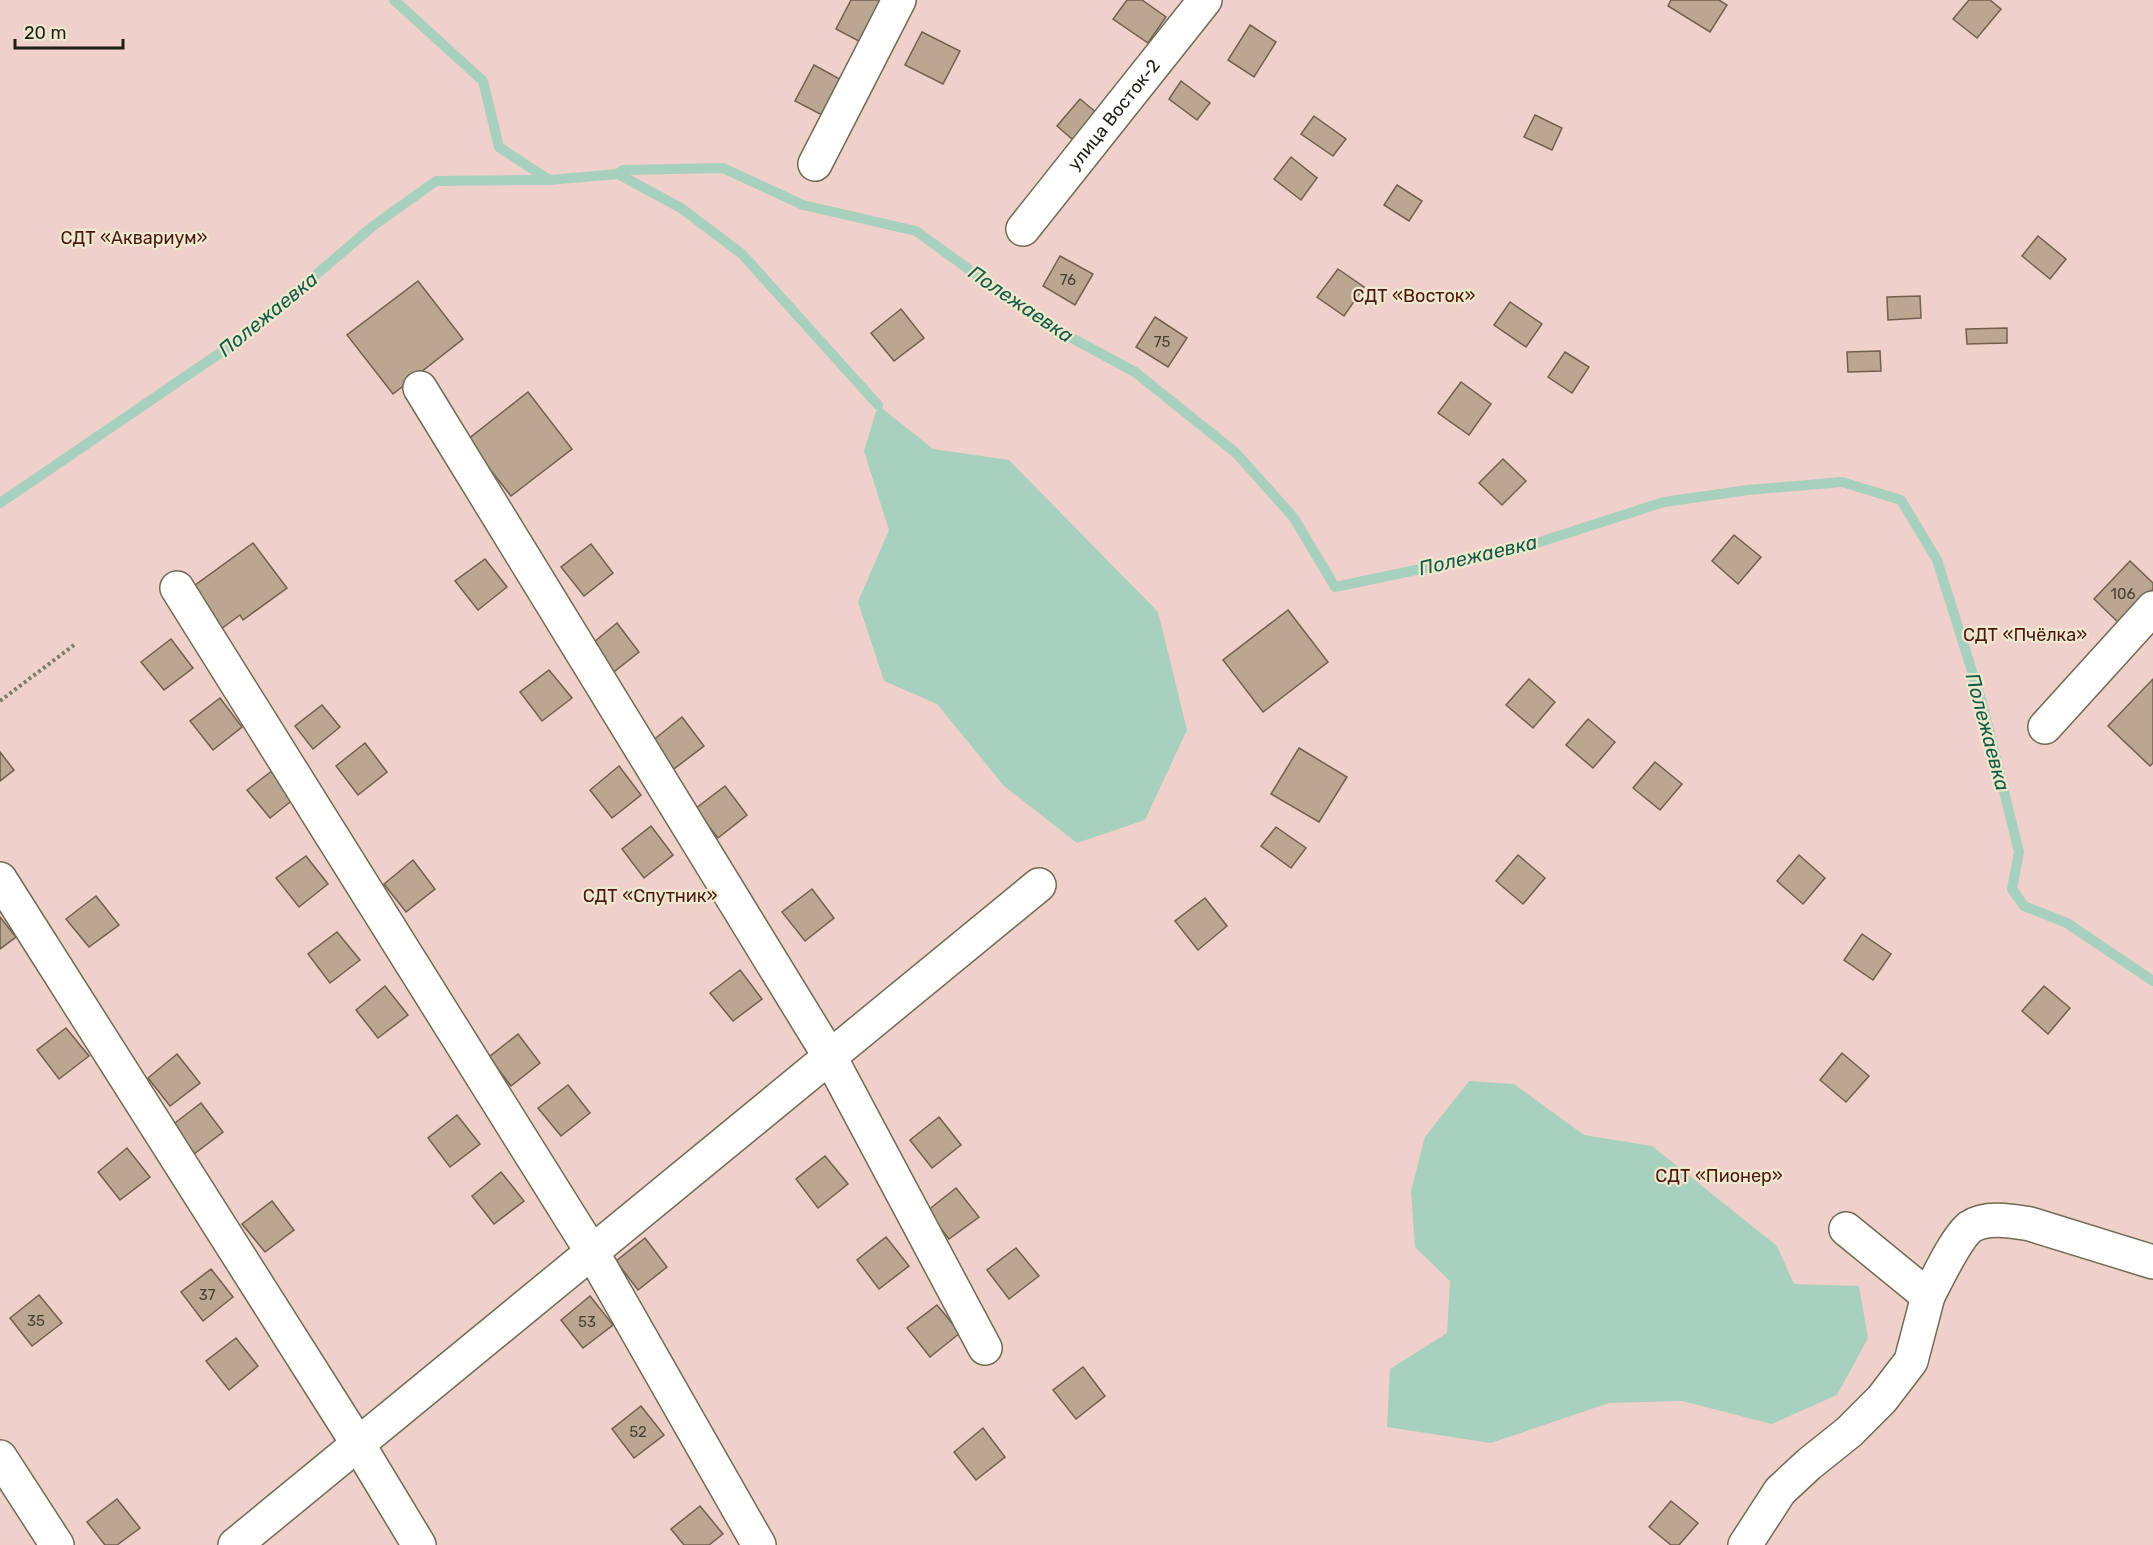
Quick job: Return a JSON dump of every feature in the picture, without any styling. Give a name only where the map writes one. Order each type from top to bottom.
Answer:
[{"type":"lane","points":[[815,164],[899,0]]},
{"type":"lane","name":"улица Восток-2","points":[[1023,229],[1205,0]]},
{"type":"lane","points":[[420,388],[830,1057],[985,1348]]},
{"type":"lane","points":[[177,588],[592,1252],[759,1545]]},
{"type":"lane","points":[[2045,728],[2153,608]]},
{"type":"lane","points":[[0,879],[358,1444],[419,1545]]},
{"type":"lane","points":[[235,1545],[1039,885]]},
{"type":"lane","points":[[1745,1545],[1780,1491],[1849,1432],[1874,1407],[1911,1361],[1928,1296],[1961,1238],[1970,1228],[1980,1222],[2013,1221],[2030,1224],[2153,1262]]},
{"type":"lane","points":[[1846,1229],[1928,1296]]},
{"type":"lane","points":[[0,1457],[57,1545]]},
{"type":"path","points":[[0,701],[74,645]]},
{"type":"green space","points":[[0,0],[2153,0],[2153,1545],[0,1545]]},
{"type":"shaded area","points":[[878,405],[933,449],[1009,460],[1158,612],[1187,730],[1145,820],[1077,843],[1004,786],[937,704],[884,681],[858,602],[889,530],[864,451]]},
{"type":"shaded area","points":[[1469,1081],[1514,1084],[1584,1135],[1652,1146],[1777,1246],[1794,1284],[1859,1286],[1868,1338],[1837,1395],[1772,1424],[1682,1401],[1609,1403],[1491,1443],[1387,1427],[1390,1369],[1447,1333],[1450,1281],[1415,1247],[1411,1191],[1425,1137]]},
{"type":"building","points":[[851,0],[881,0],[866,45],[836,29]]},
{"type":"building","points":[[1127,0],[1142,0],[1166,17],[1148,43],[1113,19]]},
{"type":"building","points":[[1671,0],[1719,0],[1727,5],[1710,32],[1668,6]]},
{"type":"building","points":[[1969,0],[1990,0],[2001,9],[1977,38],[1953,19]]},
{"type":"building","points":[[1250,25],[1276,42],[1254,77],[1228,60]]},
{"type":"building","points":[[922,32],[960,51],[943,84],[905,65]]},
{"type":"building","points":[[814,65],[845,82],[826,117],[795,101]]},
{"type":"building","points":[[1181,81],[1210,103],[1197,120],[1169,99]]},
{"type":"building","points":[[1080,99],[1103,118],[1080,146],[1057,126]]},
{"type":"building","points":[[1535,115],[1562,128],[1552,150],[1524,137]]},
{"type":"building","points":[[1314,116],[1346,139],[1333,156],[1301,134]]},
{"type":"building","points":[[1291,157],[1317,178],[1301,200],[1274,179]]},
{"type":"building","points":[[1397,185],[1422,201],[1409,221],[1384,205]]},
{"type":"building","points":[[2038,236],[2066,259],[2050,279],[2022,256]]},
{"type":"building","points":[[1060,256],[1093,274],[1075,305],[1043,286]]},
{"type":"building","points":[[1338,269],[1364,287],[1344,316],[1317,297]]},
{"type":"building","points":[[418,281],[463,339],[393,394],[347,335]]},
{"type":"building","points":[[1920,296],[1921,318],[1888,320],[1887,297]]},
{"type":"building","points":[[1510,302],[1542,324],[1526,347],[1494,325]]},
{"type":"building","points":[[901,309],[924,338],[894,361],[871,333]]},
{"type":"building","points":[[1155,317],[1187,338],[1168,367],[1136,347]]},
{"type":"building","points":[[2007,328],[2007,343],[1967,344],[1966,329]]},
{"type":"building","points":[[1880,351],[1881,371],[1848,372],[1847,352]]},
{"type":"building","points":[[1565,352],[1589,367],[1572,393],[1548,377]]},
{"type":"building","points":[[1461,382],[1491,404],[1469,435],[1438,413]]},
{"type":"building","points":[[528,392],[572,449],[511,496],[467,440]]},
{"type":"building","points":[[1503,459],[1526,481],[1502,505],[1479,483]]},
{"type":"building","points":[[1734,535],[1761,557],[1738,584],[1712,561]]},
{"type":"building","points":[[253,543],[287,588],[243,620],[240,615],[217,632],[187,591]]},
{"type":"building","points":[[591,544],[613,573],[584,596],[561,567]]},
{"type":"building","points":[[485,559],[507,587],[478,610],[455,581]]},
{"type":"building","points":[[2130,561],[2153,583],[2153,589],[2120,624],[2094,599]]},
{"type":"building","points":[[1288,610],[1328,662],[1263,712],[1223,660]]},
{"type":"building","points":[[617,623],[639,652],[610,675],[588,647]]},
{"type":"building","points":[[171,639],[193,668],[164,690],[141,662]]},
{"type":"building","points":[[549,670],[572,698],[542,721],[520,692]]},
{"type":"building","points":[[1529,679],[1555,702],[1533,728],[1506,705]]},
{"type":"building","points":[[2153,679],[2153,763],[2150,766],[2108,726]]},
{"type":"building","points":[[220,698],[242,727],[213,750],[190,721]]},
{"type":"building","points":[[322,705],[340,727],[313,749],[295,726]]},
{"type":"building","points":[[682,717],[704,746],[674,769],[652,741]]},
{"type":"building","points":[[1588,719],[1615,742],[1593,768],[1566,745]]},
{"type":"building","points":[[365,743],[387,772],[358,795],[336,766]]},
{"type":"building","points":[[1299,748],[1347,777],[1319,822],[1271,794]]},
{"type":"building","points":[[0,752],[14,770],[0,781]]},
{"type":"building","points":[[1655,762],[1682,784],[1660,810],[1633,788]]},
{"type":"building","points":[[619,766],[641,795],[612,818],[590,790]]},
{"type":"building","points":[[277,767],[299,795],[270,818],[247,790]]},
{"type":"building","points":[[725,786],[747,815],[718,838],[695,809]]},
{"type":"building","points":[[651,826],[673,855],[644,878],[622,849]]},
{"type":"building","points":[[1276,827],[1306,848],[1291,868],[1261,846]]},
{"type":"building","points":[[1518,855],[1545,878],[1523,904],[1496,881]]},
{"type":"building","points":[[1799,855],[1825,878],[1803,904],[1777,881]]},
{"type":"building","points":[[306,856],[328,884],[299,907],[276,878]]},
{"type":"building","points":[[413,860],[435,889],[406,912],[384,884]]},
{"type":"building","points":[[812,889],[834,918],[805,941],[782,912]]},
{"type":"building","points":[[96,896],[119,925],[89,947],[66,919]]},
{"type":"building","points":[[1205,898],[1227,926],[1198,950],[1175,921]]},
{"type":"building","points":[[0,917],[16,937],[0,949]]},
{"type":"building","points":[[337,932],[360,960],[330,983],[308,954]]},
{"type":"building","points":[[1862,934],[1891,954],[1873,980],[1844,960]]},
{"type":"building","points":[[740,970],[762,999],[733,1021],[710,993]]},
{"type":"building","points":[[385,986],[408,1015],[378,1038],[356,1010]]},
{"type":"building","points":[[2044,986],[2070,1008],[2048,1034],[2022,1011]]},
{"type":"building","points":[[66,1028],[89,1056],[59,1079],[37,1050]]},
{"type":"building","points":[[518,1034],[540,1063],[511,1086],[489,1057]]},
{"type":"building","points":[[1842,1053],[1869,1076],[1846,1102],[1820,1080]]},
{"type":"building","points":[[177,1054],[200,1083],[170,1106],[148,1078]]},
{"type":"building","points":[[568,1085],[590,1113],[561,1136],[538,1108]]},
{"type":"building","points":[[201,1103],[223,1132],[194,1154],[171,1126]]},
{"type":"building","points":[[457,1115],[480,1144],[450,1167],[428,1138]]},
{"type":"building","points":[[939,1117],[961,1145],[932,1168],[910,1140]]},
{"type":"building","points":[[127,1148],[150,1177],[120,1200],[98,1172]]},
{"type":"building","points":[[825,1156],[848,1184],[818,1208],[796,1179]]},
{"type":"building","points":[[501,1172],[524,1201],[494,1224],[472,1196]]},
{"type":"building","points":[[956,1188],[979,1217],[949,1239],[927,1211]]},
{"type":"building","points":[[272,1201],[294,1230],[265,1252],[242,1224]]},
{"type":"building","points":[[886,1237],[909,1266],[879,1289],[857,1260]]},
{"type":"building","points":[[645,1238],[667,1267],[638,1290],[616,1261]]},
{"type":"building","points":[[1016,1248],[1039,1276],[1009,1299],[987,1270]]},
{"type":"building","points":[[211,1269],[233,1297],[203,1321],[181,1292]]},
{"type":"building","points":[[39,1295],[62,1323],[32,1346],[10,1318]]},
{"type":"building","points":[[590,1296],[613,1325],[583,1348],[561,1320]]},
{"type":"building","points":[[937,1305],[960,1333],[930,1357],[907,1328]]},
{"type":"building","points":[[236,1338],[258,1366],[229,1390],[206,1361]]},
{"type":"building","points":[[1083,1367],[1105,1396],[1076,1419],[1053,1390]]},
{"type":"building","points":[[641,1406],[664,1435],[634,1458],[612,1429]]},
{"type":"building","points":[[983,1428],[1005,1457],[976,1480],[954,1452]]},
{"type":"building","points":[[117,1499],[140,1528],[117,1545],[105,1545],[87,1522]]},
{"type":"building","points":[[1671,1501],[1698,1523],[1679,1545],[1671,1545],[1649,1527]]},
{"type":"building","points":[[700,1506],[723,1534],[709,1545],[684,1545],[671,1529]]},
{"type":"waterway","name":"Полежаевка","points":[[394,0],[483,81],[499,147],[549,180],[618,174],[681,208],[742,254],[878,405]]},
{"type":"waterway","name":"Полежаевка","points":[[618,174],[623,170],[723,168],[803,205],[916,231],[1040,321],[1135,372],[1236,453],[1294,518],[1335,587],[1521,548],[1664,502],[1748,490],[1842,482],[1901,500],[1937,560],[1983,706],[2019,852],[2012,889],[2024,906],[2067,923],[2153,981]]},
{"type":"waterway","name":"Полежаевка","points":[[0,503],[242,338],[373,226],[436,181],[549,180]]},
{"type":"park label","name":"СДТ «Аквариум»","points":[[134,238]]},
{"type":"park label","name":"СДТ «Восток»","points":[[1414,296]]},
{"type":"park label","name":"СДТ «Пчёлка»","points":[[2025,635]]},
{"type":"park label","name":"СДТ «Спутник»","points":[[650,896]]},
{"type":"park label","name":"СДТ «Пионер»","points":[[1719,1176]]}]
